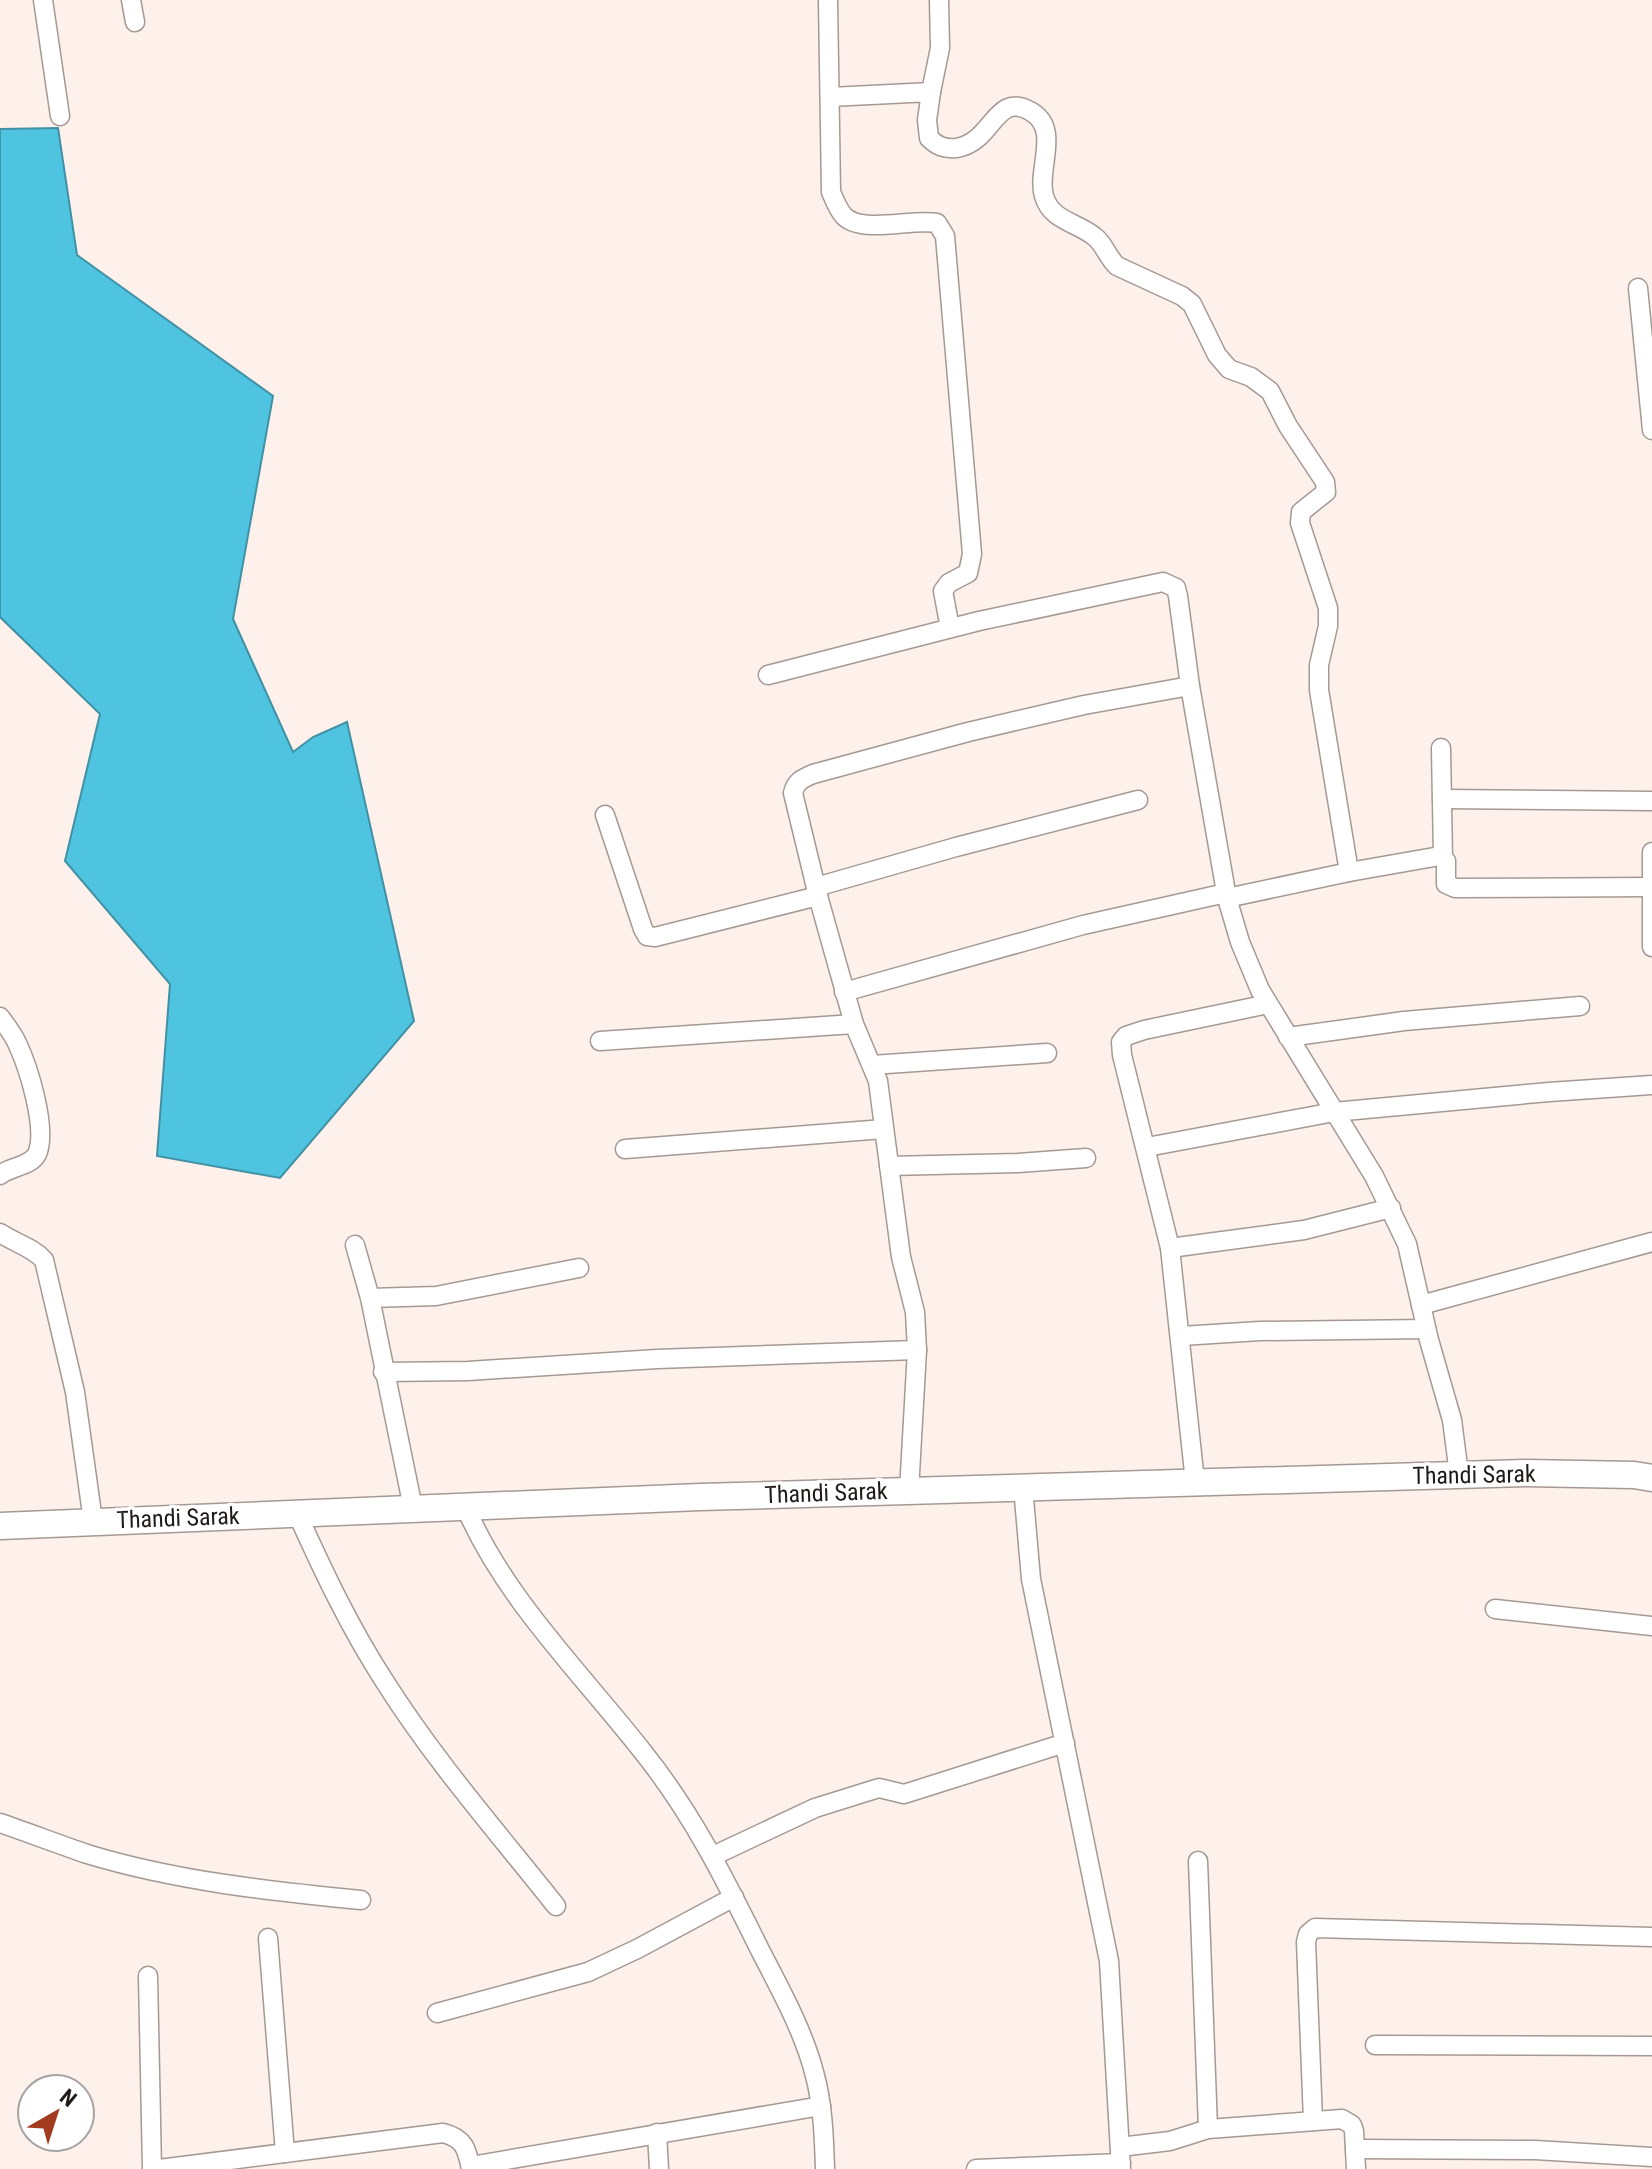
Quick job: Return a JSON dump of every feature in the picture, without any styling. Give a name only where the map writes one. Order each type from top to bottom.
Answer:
[{"type":"main road","name":"Thandi Sarak","points":[[0,1526],[465,1506],[1459,1474],[1634,1475],[1652,1478]]},
{"type":"street","points":[[43,0],[60,116]]},
{"type":"street","points":[[131,0],[135,22]]},
{"type":"street","points":[[828,0],[831,192],[844,217],[860,225],[922,220],[937,223],[945,236],[972,554],[968,573],[949,583],[943,591],[950,628]]},
{"type":"street","points":[[939,0],[940,48],[927,120],[929,138],[938,146],[950,149],[977,141],[1004,109],[1016,106],[1032,111],[1044,124],[1046,143],[1042,192],[1048,206],[1058,217],[1098,239],[1108,258],[1117,266],[1182,296],[1192,304],[1217,355],[1229,369],[1251,377],[1270,391],[1288,426],[1325,482],[1326,492],[1301,512],[1300,523],[1328,608],[1328,626],[1319,665],[1319,690],[1349,872]]},
{"type":"street","points":[[830,97],[931,92]]},
{"type":"street","points":[[1638,288],[1652,430]]},
{"type":"street","points":[[768,675],[950,628],[1126,589],[1169,583],[1176,588],[1226,896],[1240,942],[1268,1004],[1374,1176],[1407,1244],[1426,1329],[1452,1420],[1459,1474]]},
{"type":"street","points":[[909,1491],[917,1350],[915,1312],[901,1257],[878,1081],[844,992],[793,793],[795,784],[813,774],[968,732],[1084,705],[1190,686]]},
{"type":"street","points":[[1441,748],[1446,884],[1455,888],[1652,887]]},
{"type":"street","points":[[1442,799],[1652,801]]},
{"type":"street","points":[[605,815],[643,929],[647,936],[655,937],[956,847],[1138,800]]},
{"type":"street","points":[[1652,852],[1652,947]]},
{"type":"street","points":[[844,992],[1083,925],[1349,872],[1443,858]]},
{"type":"street","points":[[1195,1482],[1170,1248],[1121,1042],[1126,1036],[1144,1030],[1268,1004]]},
{"type":"street","points":[[1288,1037],[1404,1021],[1580,1006]]},
{"type":"street","points":[[0,1017],[17,1043],[36,1101],[39,1129],[37,1154],[29,1162],[0,1175]]},
{"type":"street","points":[[600,1041],[854,1024]]},
{"type":"street","points":[[872,1065],[1047,1053]]},
{"type":"street","points":[[1147,1147],[1334,1112],[1652,1085]]},
{"type":"street","points":[[625,1149],[884,1129]]},
{"type":"street","points":[[889,1166],[1086,1158]]},
{"type":"street","points":[[1170,1248],[1304,1230],[1391,1208]]},
{"type":"street","points":[[0,1233],[35,1250],[44,1260],[75,1392],[93,1521]]},
{"type":"street","points":[[1421,1305],[1652,1242]]},
{"type":"street","points":[[355,1245],[370,1298],[413,1508]]},
{"type":"street","points":[[370,1298],[436,1296],[579,1268]]},
{"type":"street","points":[[1181,1336],[1260,1331],[1426,1329]]},
{"type":"street","points":[[383,1372],[468,1371],[657,1359],[917,1350]]},
{"type":"street","points":[[1023,1487],[1031,1579],[1109,1961],[1120,2159]]},
{"type":"street","points":[[465,1506],[476,1533],[502,1577],[672,1789],[713,1856],[799,2031],[814,2072],[821,2106],[825,2169]]},
{"type":"street","points":[[297,1513],[331,1587],[384,1682],[441,1761],[556,1906]]},
{"type":"street","points":[[1495,1609],[1652,1626]]},
{"type":"street","points":[[713,1856],[815,1808],[879,1788],[904,1794],[1065,1743]]},
{"type":"street","points":[[0,1823],[89,1854],[164,1873],[254,1890],[361,1900]]},
{"type":"street","points":[[1198,1861],[1208,2129]]},
{"type":"street","points":[[437,2013],[588,1972],[734,1897]]},
{"type":"street","points":[[1313,2121],[1306,1942],[1308,1934],[1315,1928],[1652,1937]]},
{"type":"street","points":[[268,1938],[285,2153]]},
{"type":"street","points":[[148,1976],[152,2169]]},
{"type":"street","points":[[1375,2045],[1652,2046]]},
{"type":"street","points":[[159,2169],[443,2133],[455,2136],[466,2145],[471,2168],[556,2150],[821,2106]]},
{"type":"street","points":[[976,2169],[1120,2159],[1208,2129],[1342,2119],[1348,2121],[1354,2131],[1356,2169]]},
{"type":"street","points":[[657,2133],[659,2169]]},
{"type":"street","points":[[1355,2149],[1562,2151],[1652,2157]]},
{"type":"street","points":[[556,2150],[558,2169]]},
{"type":"water","points":[[58,128],[77,255],[273,396],[233,619],[293,752],[313,737],[347,722],[414,1021],[280,1178],[157,1156],[170,984],[65,861],[100,714],[0,617],[0,129]]}]
